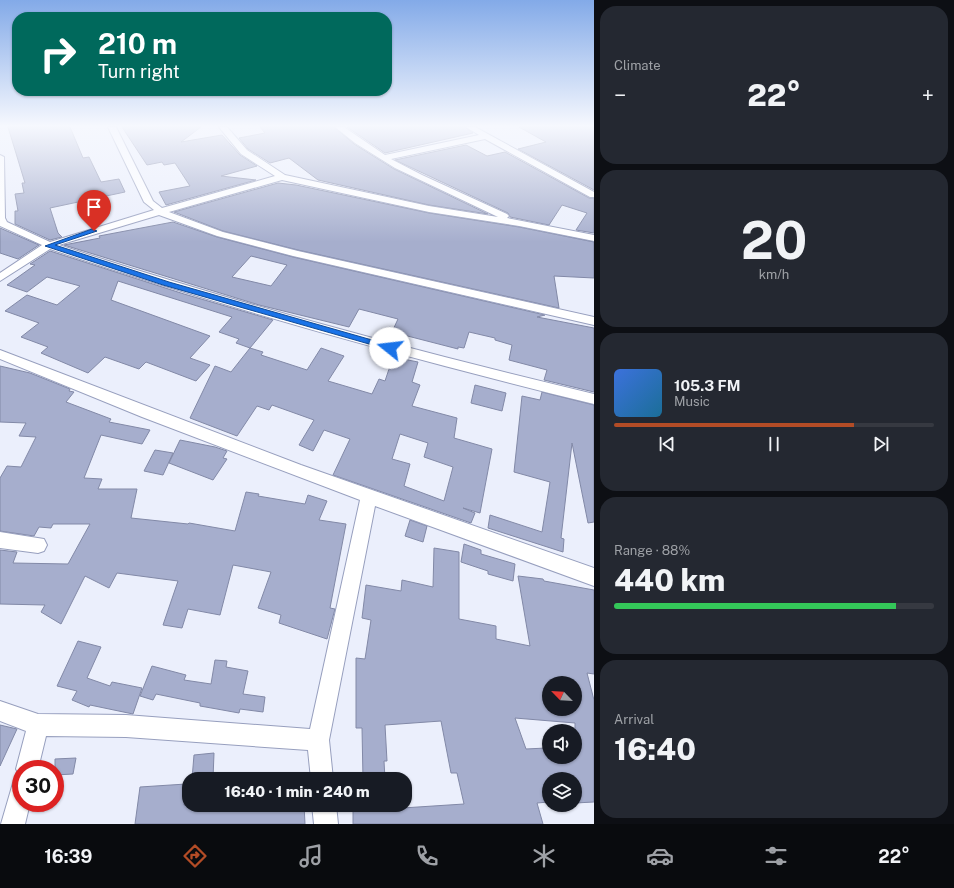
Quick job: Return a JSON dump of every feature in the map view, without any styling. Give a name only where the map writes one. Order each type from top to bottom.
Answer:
[{"type":"street","points":[[0,165],[0,218],[2,224],[49,246],[166,284],[390,348],[594,400]]},
{"type":"street","points":[[131,165],[149,202],[161,212],[220,234],[297,254],[594,321]]},
{"type":"street","points":[[264,165],[282,177],[429,209],[594,238]]},
{"type":"street","points":[[398,165],[423,179],[519,224]]},
{"type":"street","points":[[539,165],[593,195]]},
{"type":"street","points":[[0,278],[49,246],[109,226],[282,177]]},
{"type":"street","points":[[0,354],[128,407],[369,497],[594,577]]},
{"type":"street","points":[[321,772],[318,740],[369,497]]},
{"type":"street","points":[[0,540],[38,546]]},
{"type":"street","points":[[0,711],[38,725],[126,726],[318,740]]},
{"type":"street","points":[[29,760],[38,725]]},
{"type":"street","points":[[13,824],[16,812]]},
{"type":"street","points":[[325,812],[326,824]]},
{"type":"building","points":[[20,165],[93,165],[101,182],[119,179],[125,192],[50,208],[58,233],[62,237],[50,240],[15,224],[15,211],[18,211],[15,194],[24,193],[22,183],[25,183]]},
{"type":"building","points":[[177,165],[257,166],[221,176],[256,180],[166,205],[159,192],[190,186]]},
{"type":"building","points":[[299,165],[388,165],[488,214],[429,205],[318,180]]},
{"type":"building","points":[[407,165],[530,165],[589,198],[594,198],[594,233],[576,230],[587,213],[562,205],[549,225],[510,217],[508,213]]},
{"type":"building","points":[[548,165],[594,165],[594,190]]},
{"type":"building","points":[[278,183],[296,185],[429,213],[519,227],[594,242],[594,278],[554,276],[559,308],[298,250],[223,231],[174,212]]},
{"type":"building","points":[[173,222],[217,237],[293,257],[545,315],[537,317],[594,328],[594,392],[544,380],[547,370],[509,360],[512,345],[495,340],[495,338],[469,332],[464,348],[458,347],[458,349],[392,332],[398,319],[359,309],[349,327],[259,305],[64,245],[100,238],[99,236]],"holes":[[[251,256],[287,265],[271,286],[232,277]]]},
{"type":"building","points":[[0,228],[39,245],[18,259],[0,253]]},
{"type":"building","points":[[50,251],[184,294],[273,320],[250,348],[236,343],[239,339],[219,332],[232,317],[118,281],[111,300],[210,336],[190,358],[210,365],[196,381],[146,362],[139,369],[105,357],[88,373],[41,353],[48,347],[21,337],[39,323],[5,311],[27,295],[57,305],[80,286],[47,277],[27,292],[7,285],[35,265],[30,264]]},
{"type":"building","points":[[250,348],[263,352],[261,355],[307,370],[321,348],[344,356],[328,381],[372,394],[379,379],[385,381],[393,357],[418,362],[412,382],[420,385],[412,406],[457,418],[454,438],[492,449],[480,513],[463,508],[475,513],[471,523],[333,475],[350,439],[324,430],[313,451],[299,445],[314,420],[272,405],[269,410],[257,406],[237,436],[190,418],[215,366],[231,372]],"holes":[[[400,434],[428,443],[424,457],[453,467],[444,501],[404,486],[410,464],[392,459]]]},
{"type":"building","points":[[0,366],[30,373],[70,389],[69,391],[74,392],[66,402],[111,419],[109,422],[150,430],[142,444],[101,435],[84,478],[102,479],[98,489],[137,489],[131,518],[189,523],[235,531],[246,492],[259,494],[258,496],[305,504],[308,495],[327,501],[319,520],[346,524],[330,608],[335,609],[327,639],[279,623],[281,615],[258,608],[271,572],[233,565],[220,615],[188,609],[182,628],[163,625],[178,581],[117,573],[109,588],[85,576],[61,624],[41,612],[45,605],[0,604],[0,550],[17,552],[13,563],[68,564],[90,524],[53,524],[51,528],[39,527],[34,536],[0,531],[0,478],[7,466],[21,467],[36,437],[19,436],[26,423],[0,422]]},
{"type":"building","points":[[475,385],[506,393],[502,411],[471,403]]},
{"type":"building","points":[[542,392],[594,405],[594,522],[588,523],[572,443],[561,538],[564,539],[563,552],[488,528],[490,515],[542,532],[550,482],[514,472],[522,396],[540,400]]},
{"type":"building","points":[[180,440],[227,451],[223,458],[227,459],[213,480],[169,463]]},
{"type":"building","points":[[155,450],[173,453],[163,475],[144,471]]},
{"type":"building","points":[[410,520],[427,526],[423,542],[405,536]]},
{"type":"building","points":[[464,544],[481,550],[481,554],[515,564],[513,581],[488,574],[488,571],[461,562]]},
{"type":"building","points":[[434,548],[459,552],[459,619],[496,626],[496,639],[530,646],[518,576],[543,579],[544,581],[594,590],[594,674],[587,673],[594,700],[594,802],[582,803],[582,772],[542,772],[542,803],[537,803],[543,824],[353,824],[353,812],[412,812],[412,807],[464,804],[457,773],[451,773],[441,721],[385,725],[387,761],[384,761],[385,772],[363,772],[362,728],[356,728],[356,658],[365,659],[371,620],[362,618],[366,585],[401,591],[402,580],[433,587]]},
{"type":"building","points":[[78,641],[101,647],[87,678],[110,686],[112,682],[142,688],[133,714],[90,705],[89,707],[72,700],[77,691],[57,686]]},
{"type":"building","points":[[215,660],[227,661],[226,667],[248,671],[243,694],[265,697],[263,712],[240,709],[239,713],[200,706],[200,703],[156,694],[153,700],[140,696],[152,666],[186,675],[184,680],[211,684]]},
{"type":"building","points":[[0,725],[17,729],[0,766]]},
{"type":"building","points":[[214,753],[213,772],[193,772],[194,755]]},
{"type":"building","points":[[76,758],[73,774],[64,774],[64,760],[55,759]]},
{"type":"building","points":[[182,784],[182,812],[304,812],[305,824],[135,824],[140,787]]},
{"type":"route","points":[[94,231],[49,246],[96,260],[166,284],[269,312],[390,348]]}]
